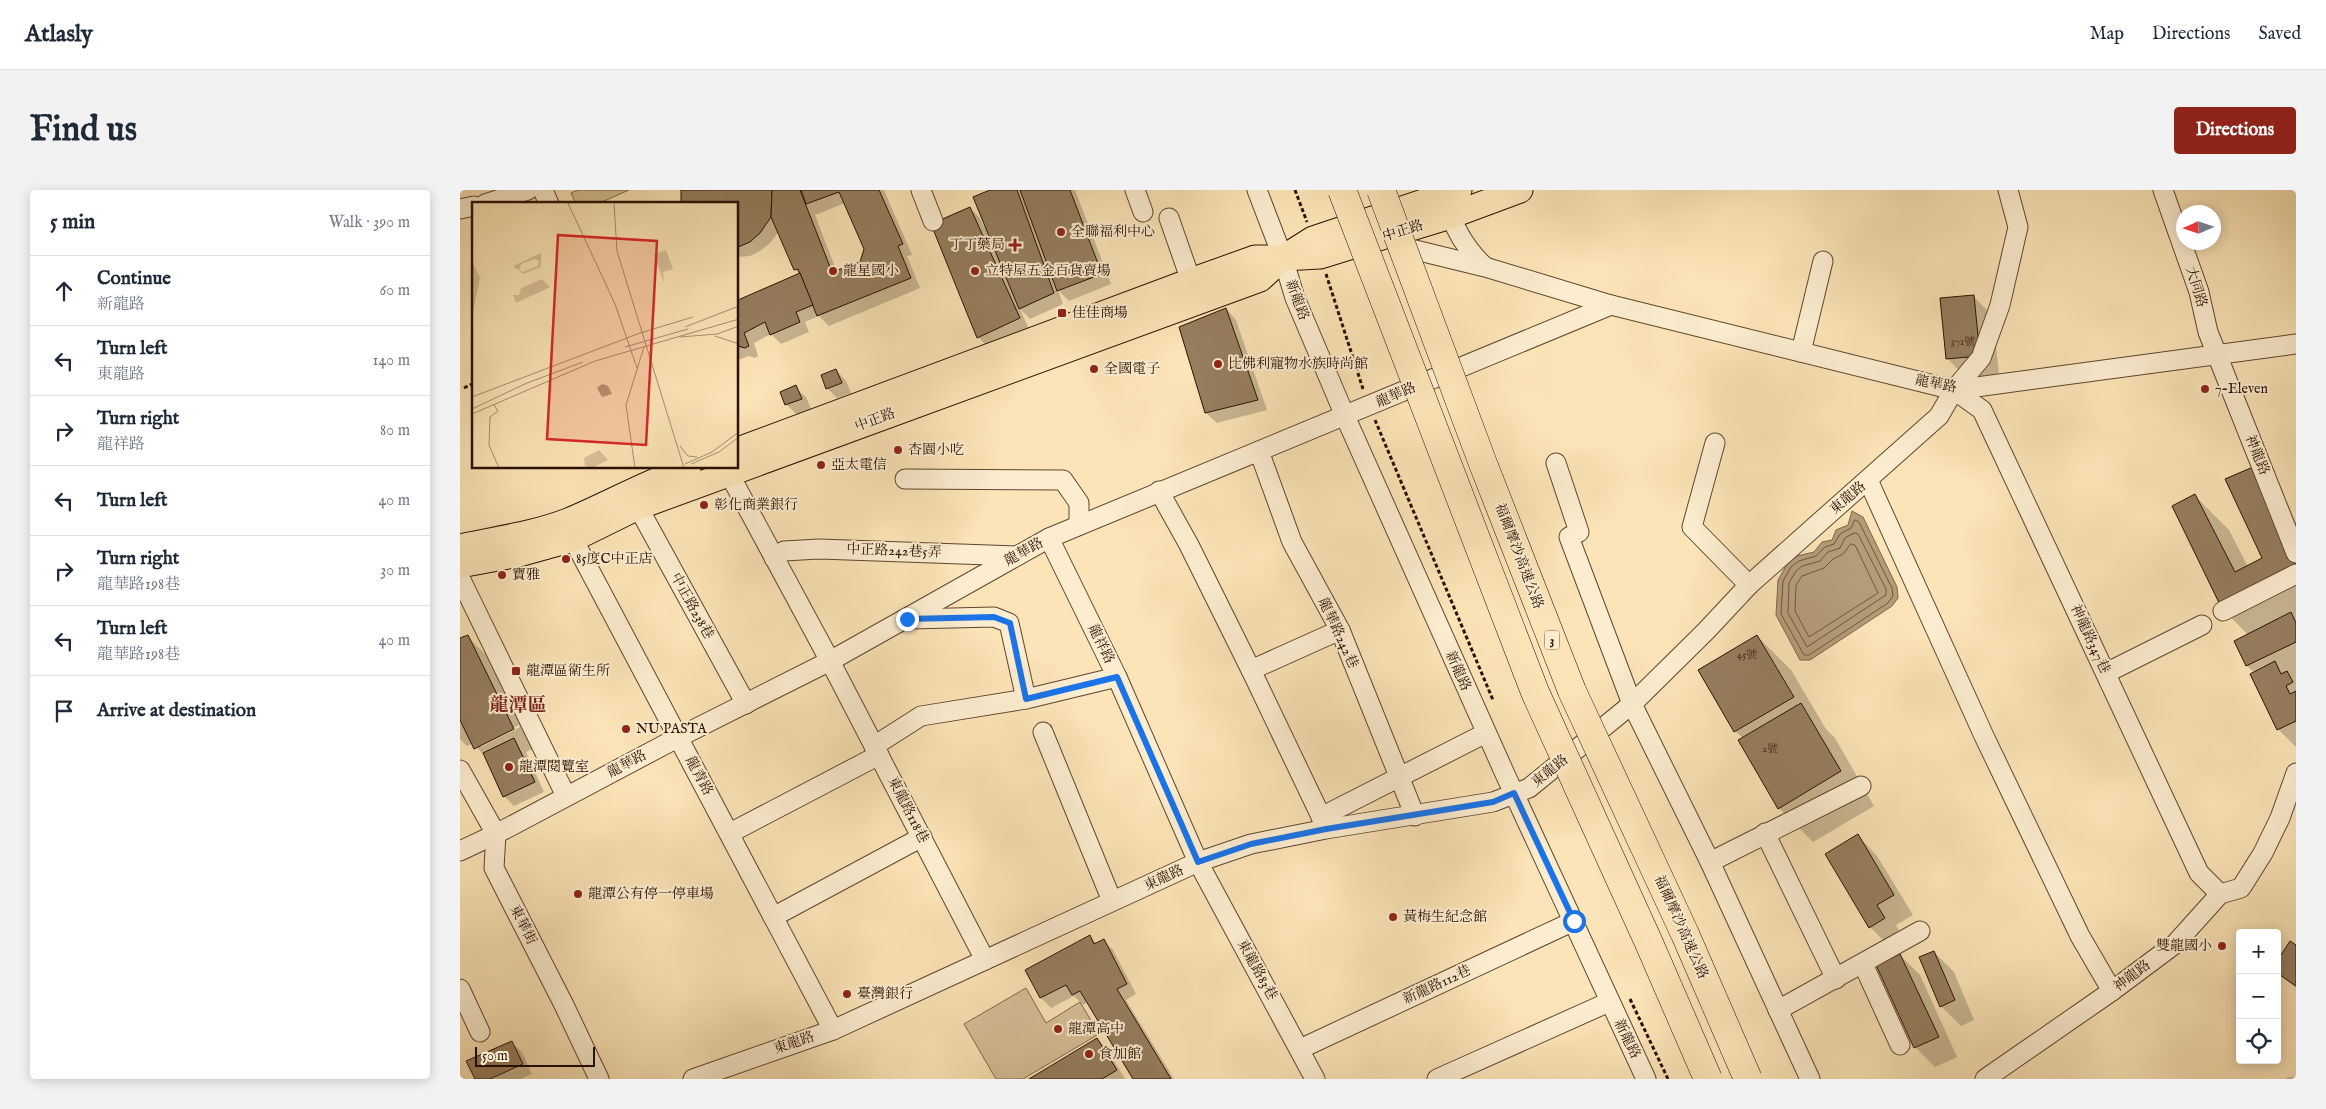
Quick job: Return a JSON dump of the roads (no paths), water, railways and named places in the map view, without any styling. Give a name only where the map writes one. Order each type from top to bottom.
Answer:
[{"type":"highway","points":[[1342,190],[1535,692],[1649,943],[1708,1079]]},
{"type":"highway","name":"福爾摩沙高速公路","points":[[1385,213],[1572,691],[1685,934],[1748,1079]]},
{"type":"main road","name":"中正路","points":[[739,450],[1106,324],[1260,279],[1283,258],[1313,239],[1385,213],[1520,190]]},
{"type":"main road","name":"中正路","points":[[739,467],[1106,324],[1191,280],[1254,258],[1283,258]]},
{"type":"main road","name":"中正路","points":[[460,565],[519,554],[570,530],[686,469]]},
{"type":"main road","name":"中正路","points":[[460,547],[570,530],[638,507],[665,479],[728,471]]},
{"type":"street","points":[[543,190],[548,202]]},
{"type":"street","points":[[921,190],[933,221]]},
{"type":"street","points":[[1135,190],[1143,212]]},
{"type":"street","name":"新龍路","points":[[1257,190],[1283,258],[1295,298],[1345,416],[1486,733],[1646,1079]]},
{"type":"street","name":"大同路","points":[[2163,190],[2199,292],[2208,332],[2217,356]]},
{"type":"street","name":"東龍路","points":[[693,1079],[833,1030],[1198,862],[1251,844],[1324,823],[1415,816],[1493,802],[1530,788],[1632,704],[1706,631],[1749,585],[1939,416],[1954,390],[1981,358],[2000,305],[2018,226],[2012,191]]},
{"type":"street","points":[[494,202],[526,195]]},
{"type":"street","points":[[1451,201],[1470,252],[1485,267]]},
{"type":"street","name":"龍華路","points":[[1385,213],[1403,247],[1485,267],[1611,305],[1954,390],[2296,344]]},
{"type":"street","points":[[1169,218],[1191,280]]},
{"type":"street","points":[[1800,352],[1823,261]]},
{"type":"street","name":"龍華路","points":[[460,851],[830,661],[1049,538],[1611,305]]},
{"type":"street","name":"神龍路","points":[[2217,356],[2296,553]]},
{"type":"street","name":"神龍路347巷","points":[[1954,390],[1982,410],[2199,873],[2220,894]]},
{"type":"street","points":[[1715,442],[1692,527],[1749,585]]},
{"type":"street","name":"龍華路242巷","points":[[1259,451],[1292,542],[1340,630],[1415,816]]},
{"type":"street","points":[[1556,463],[1579,532],[1569,537],[1632,704],[1710,862],[1810,1079]]},
{"type":"street","name":"東龍路118巷","points":[[728,471],[877,750],[985,960]]},
{"type":"street","points":[[905,479],[1063,480],[1079,503],[1079,524]]},
{"type":"street","points":[[1868,480],[1993,754],[2080,936],[2112,992]]},
{"type":"street","points":[[1159,492],[1189,545],[1324,823],[1399,776],[1486,733]]},
{"type":"street","name":"中正路238巷","points":[[638,507],[746,704]]},
{"type":"street","name":"龍青路","points":[[570,530],[833,1030]]},
{"type":"street","name":"龍祥路","points":[[1049,538],[1117,677],[1198,862]]},
{"type":"street","name":"中正路242巷5弄","points":[[774,558],[784,551],[819,549],[1017,556]]},
{"type":"street","points":[[2223,611],[2296,574]]},
{"type":"street","points":[[460,578],[566,796]]},
{"type":"street","points":[[907,619],[994,617],[1010,623],[1026,699]]},
{"type":"street","points":[[2106,673],[2202,625]]},
{"type":"street","points":[[1251,670],[1340,630]]},
{"type":"street","points":[[730,833],[877,750],[921,716],[1026,699],[1117,677]]},
{"type":"street","points":[[1042,732],[1112,901]]},
{"type":"street","points":[[460,770],[496,834]]},
{"type":"street","name":"神龍路","points":[[1985,1079],[2112,992],[2175,944],[2220,894],[2241,888],[2263,853],[2280,818],[2296,773]]},
{"type":"street","points":[[1710,862],[1861,786]]},
{"type":"street","points":[[1765,833],[1836,978]]},
{"type":"street","name":"東華街","points":[[496,834],[494,868],[564,1005],[599,1079]]},
{"type":"street","points":[[774,917],[922,837]]},
{"type":"street","name":"東龍路83巷","points":[[1198,862],[1315,1079]]},
{"type":"street","name":"新龍路112巷","points":[[1300,1049],[1574,921]]},
{"type":"street","points":[[1778,1010],[1863,964],[1920,930]]},
{"type":"street","points":[[1863,964],[1900,1045]]},
{"type":"street","points":[[460,989],[480,1032]]},
{"type":"street","points":[[1437,1079],[1609,1002]]},
{"type":"water","points":[[1852,511],[1863,517],[1897,587],[1898,598],[1892,606],[1810,660],[1800,660],[1776,615],[1778,580],[1787,564],[1797,556],[1814,552],[1822,542],[1832,540],[1836,530],[1848,525]]},
{"type":"place","name":"全聯福利中心","points":[[1061,232]]},
{"type":"place","name":"丁丁藥局","points":[[1015,245]]},
{"type":"place","name":"龍星國小","points":[[833,271]]},
{"type":"place","name":"立特屋五金百貨賣場","points":[[975,271]]},
{"type":"place","name":"佳佳商場","points":[[1062,313]]},
{"type":"place","name":"比佛利寵物水族時尚館","points":[[1218,364]]},
{"type":"place","name":"全國電子","points":[[1094,369]]},
{"type":"place","name":"7-Eleven","points":[[2205,389]]},
{"type":"place","name":"杏園小吃","points":[[898,450]]},
{"type":"place","name":"亞太電信","points":[[821,465]]},
{"type":"place","name":"彰化商業銀行","points":[[704,505]]},
{"type":"place","name":"85度C中正店","points":[[566,559]]},
{"type":"place","name":"寶雅","points":[[502,575]]},
{"type":"place","name":"龍潭區衛生所","points":[[516,671]]},
{"type":"place","name":"NU PASTA","points":[[626,729]]},
{"type":"place","name":"龍潭閱覽室","points":[[509,767]]},
{"type":"place","name":"龍潭公有停一停車場","points":[[578,894]]},
{"type":"place","name":"黃梅生紀念館","points":[[1393,917]]},
{"type":"place","name":"雙龍國小","points":[[2222,946]]},
{"type":"place","name":"臺灣銀行","points":[[847,994]]},
{"type":"place","name":"龍潭高中","points":[[1058,1029]]},
{"type":"place","name":"食加館","points":[[1089,1054]]},
{"type":"district","name":"龍潭區","points":[[518,706]]}]
